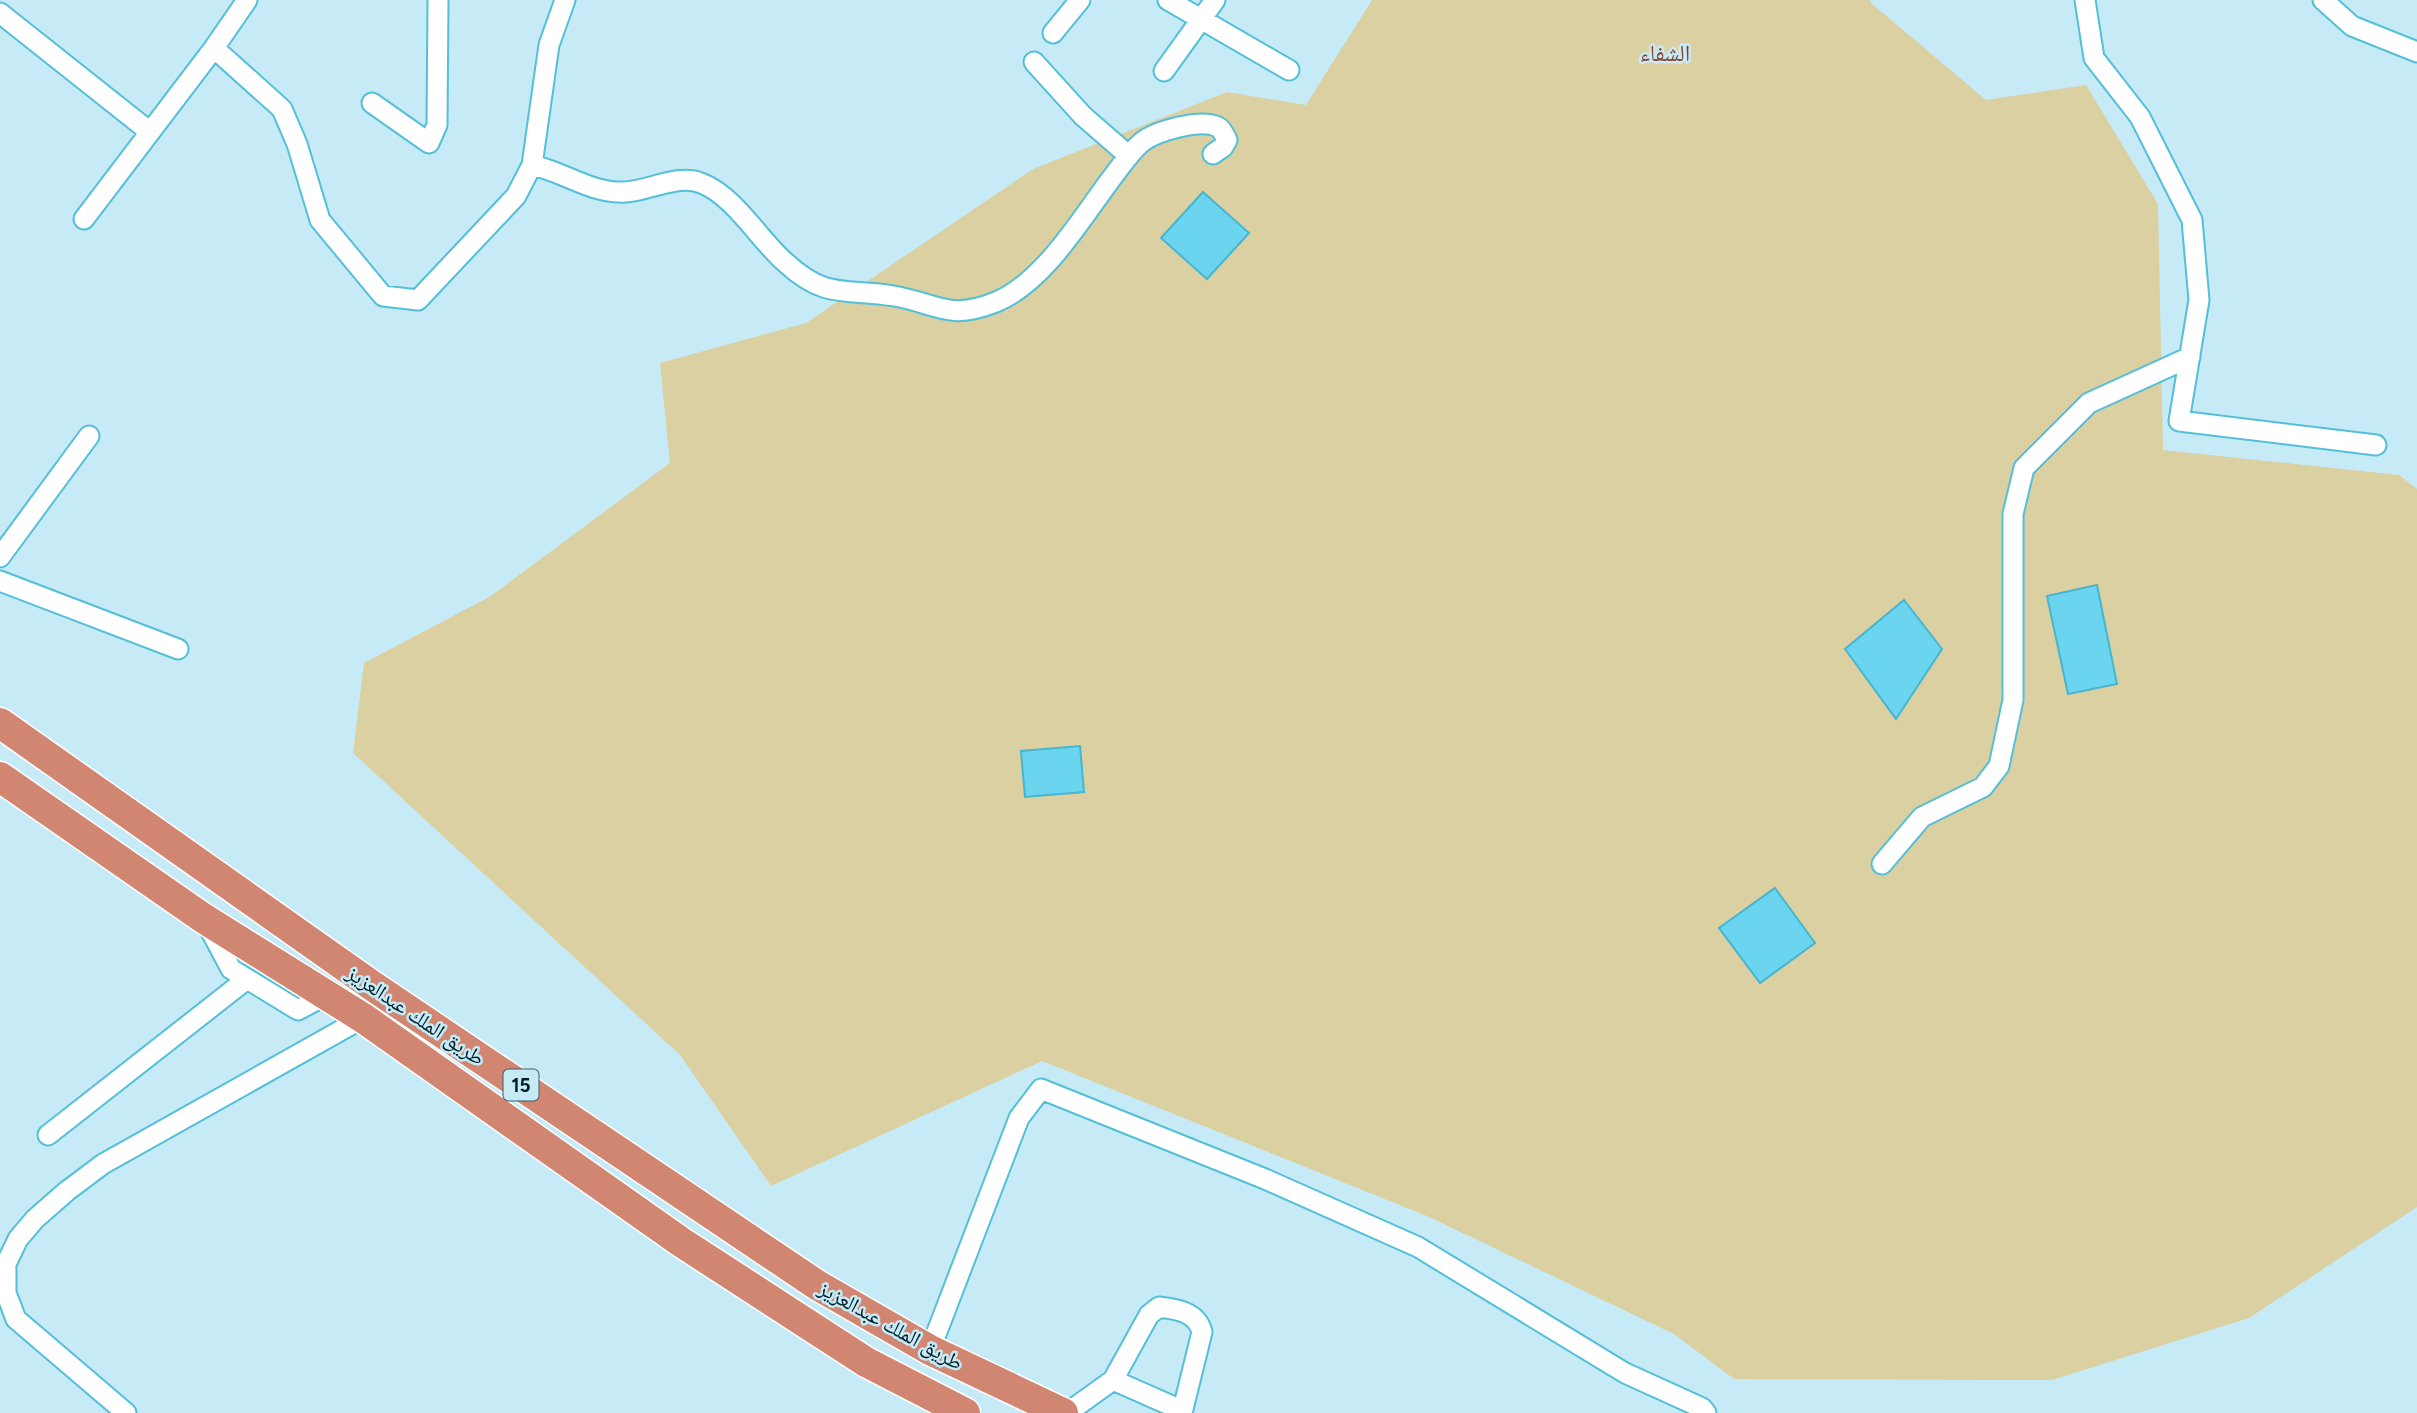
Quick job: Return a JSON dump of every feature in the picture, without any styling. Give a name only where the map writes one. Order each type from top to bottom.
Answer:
[{"type":"highway","name":"طريق الملك عبدالعزيز","points":[[0,723],[374,987],[817,1285],[930,1350],[1065,1413]]},
{"type":"highway","name":"طريق الملك عبدالعزيز","points":[[0,777],[203,918],[363,1018],[681,1241],[866,1362],[964,1413]]},
{"type":"street","points":[[84,219],[214,48],[247,0]]},
{"type":"street","points":[[372,103],[429,144],[437,125],[439,105],[438,0]]},
{"type":"street","points":[[214,48],[282,109],[297,144],[320,220],[383,296],[418,300],[516,195],[532,165],[550,45],[565,0]]},
{"type":"street","points":[[1053,33],[1080,0]]},
{"type":"street","points":[[1167,0],[1289,70]]},
{"type":"street","points":[[1164,71],[1215,0]]},
{"type":"street","points":[[2085,0],[2094,58],[2140,117],[2192,220],[2199,300],[2179,421],[2376,445]]},
{"type":"street","points":[[2323,0],[2352,26],[2417,52]]},
{"type":"street","points":[[0,13],[150,132]]},
{"type":"street","points":[[1034,62],[1083,116],[1129,156]]},
{"type":"street","points":[[532,165],[597,188],[618,192],[680,181],[704,184],[740,214],[785,263],[816,285],[831,291],[894,296],[949,312],[982,307],[1020,288],[1054,255],[1142,142],[1160,133],[1205,124],[1216,126],[1223,131],[1227,140],[1223,147],[1213,154]]},
{"type":"street","points":[[1882,864],[1922,817],[1983,787],[1999,766],[2013,700],[2013,514],[2024,468],[2089,403],[2190,357]]},
{"type":"street","points":[[0,557],[89,436]]},
{"type":"street","points":[[0,581],[178,649]]},
{"type":"street","points":[[203,918],[231,969],[298,1010],[326,995]]},
{"type":"street","points":[[48,1135],[247,979]]},
{"type":"street","points":[[127,1413],[16,1319],[6,1293],[6,1264],[18,1239],[35,1219],[103,1164],[363,1018]]},
{"type":"street","points":[[930,1350],[1019,1118],[1041,1089],[1265,1179],[1418,1247],[1625,1373],[1702,1408],[1706,1413]]},
{"type":"street","points":[[1065,1413],[1113,1380],[1149,1315],[1159,1307],[1191,1315],[1199,1323],[1202,1332],[1182,1412],[1113,1380]]},
{"type":"shaded area","points":[[1372,0],[1870,0],[1986,100],[2086,85],[2158,204],[2163,450],[2399,475],[2417,489],[2417,1207],[2249,1318],[2052,1380],[1734,1379],[1674,1334],[1427,1216],[1042,1061],[771,1186],[680,1055],[353,753],[364,663],[491,596],[670,463],[660,363],[806,323],[1033,169],[1227,92],[1306,105]]},
{"type":"building","points":[[1203,192],[1249,233],[1207,279],[1161,238]]},
{"type":"building","points":[[2097,585],[2117,684],[2068,694],[2047,596]]},
{"type":"building","points":[[1904,600],[1942,649],[1896,719],[1845,649]]},
{"type":"building","points":[[1080,746],[1084,792],[1025,797],[1021,751]]},
{"type":"building","points":[[1775,888],[1815,943],[1760,983],[1719,928]]},
{"type":"district","name":"الشفاء","points":[[1665,53]]}]
